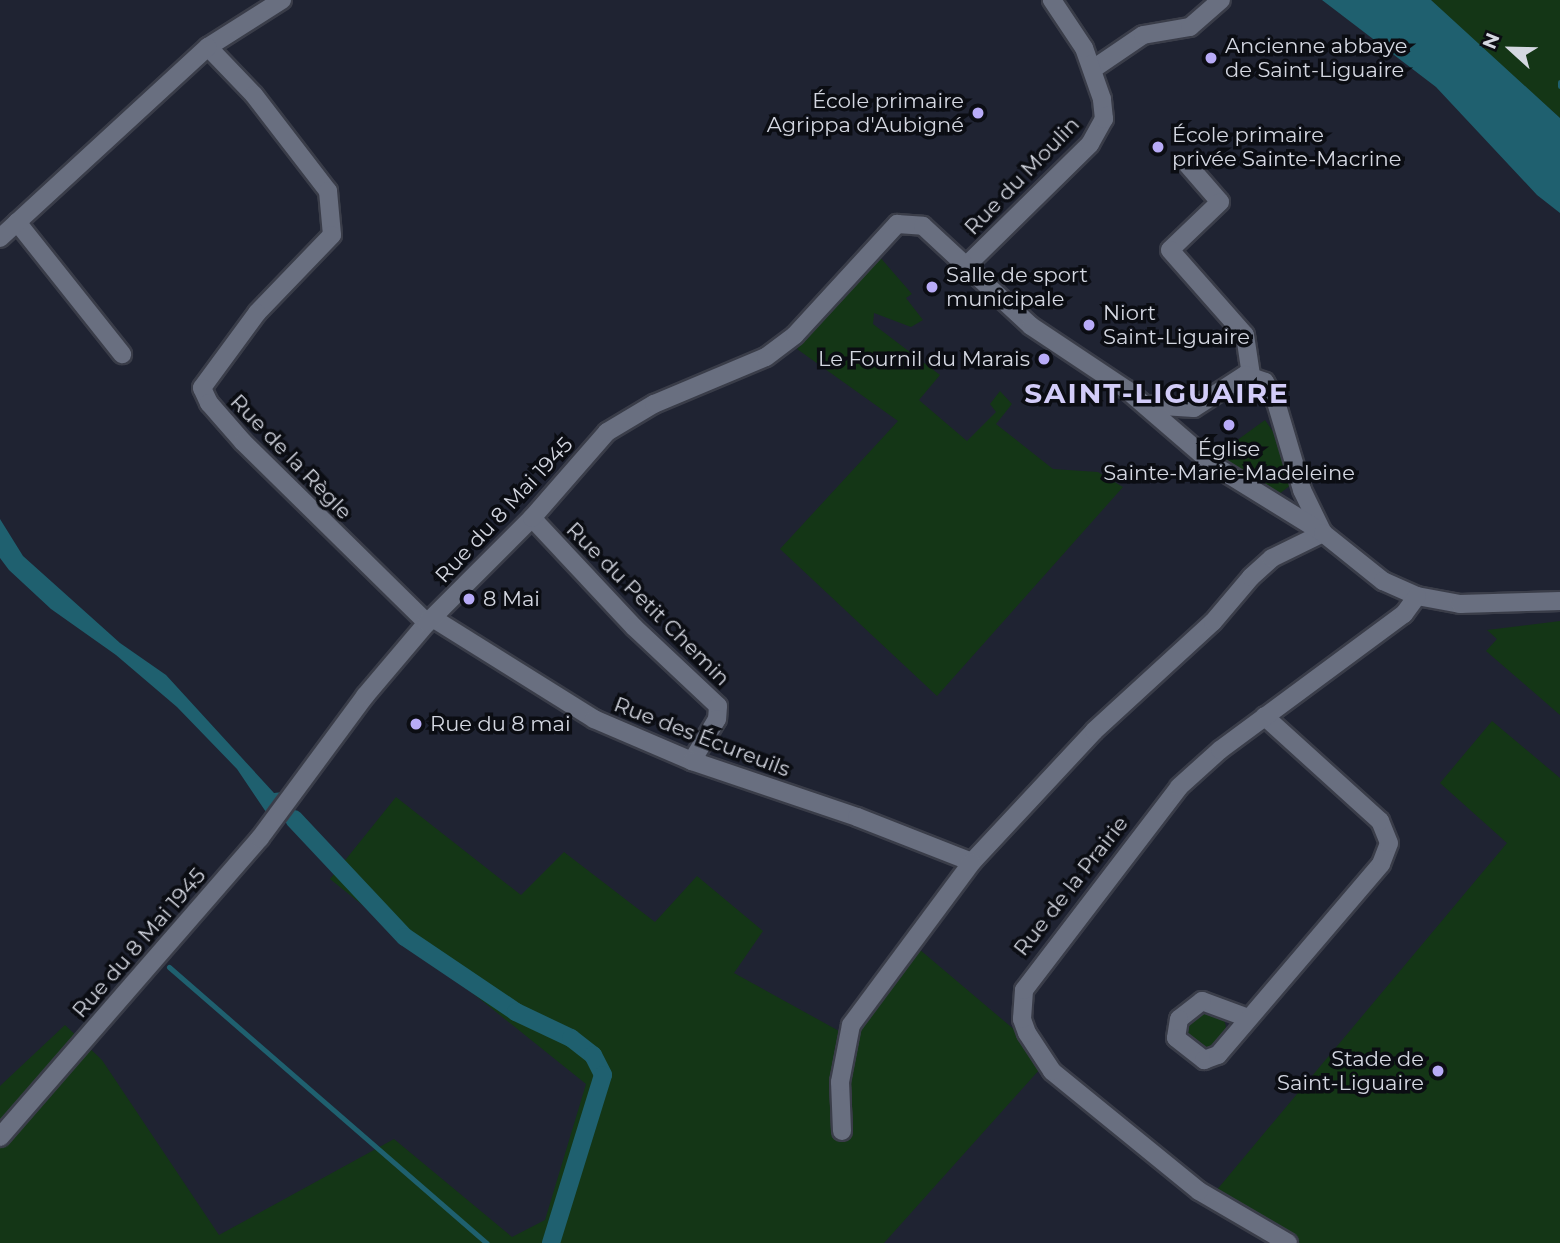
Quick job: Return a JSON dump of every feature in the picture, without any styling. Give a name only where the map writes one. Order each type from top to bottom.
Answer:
[{"type":"street","points":[[0,238],[196,53],[282,0]]},
{"type":"street","name":"Rue du Moulin","points":[[966,266],[1090,144],[1104,119],[1093,69],[1052,0]]},
{"type":"street","points":[[1093,69],[1143,35],[1189,27],[1221,0]]},
{"type":"street","name":"Rue de la Règle","points":[[208,47],[254,95],[328,191],[332,235],[257,313],[202,388],[209,403],[243,442],[431,621]]},
{"type":"street","points":[[1187,164],[1220,202],[1170,250],[1245,335],[1251,375]]},
{"type":"street","points":[[17,222],[122,354]]},
{"type":"street","name":"Rue du 8 Mai 1945","points":[[0,1137],[260,838],[365,696],[431,621],[532,518],[592,447],[622,420],[750,367],[786,343],[897,224],[923,226],[1031,326],[1146,405],[1183,439],[1279,508],[1323,533]]},
{"type":"street","points":[[1183,439],[1182,422],[1194,408],[1251,375]]},
{"type":"street","points":[[1251,375],[1265,382],[1273,393],[1302,490],[1323,533],[1367,571],[1417,596],[1480,606],[1560,600]]},
{"type":"street","points":[[1146,405],[1194,408]]},
{"type":"street","points":[[1279,508],[1292,506],[1302,490]]},
{"type":"street","name":"Rue du Petit Chemin","points":[[532,518],[634,627],[718,706],[717,719],[692,761]]},
{"type":"street","points":[[842,1131],[840,1082],[851,1025],[972,862],[1094,731],[1213,622],[1251,577],[1272,558],[1323,533]]},
{"type":"street","name":"Rue de la Prairie","points":[[1288,1243],[1199,1191],[1060,1080],[1035,1049],[1022,1019],[1029,978],[1147,825],[1199,768],[1264,716],[1404,614],[1417,596]]},
{"type":"street","name":"Rue des Écureuils","points":[[431,621],[530,676],[574,709],[692,761],[858,817],[972,862]]},
{"type":"street","points":[[1248,1018],[1381,864],[1389,843],[1380,821],[1264,716]]},
{"type":"green space","points":[[1431,0],[1560,0],[1560,118],[1451,20]]},
{"type":"green space","points":[[879,256],[912,294],[906,298],[923,320],[911,327],[874,313],[873,324],[940,375],[919,400],[967,441],[996,412],[990,404],[1000,391],[1012,404],[996,424],[1053,469],[1098,472],[1123,487],[937,696],[780,549],[898,421],[797,349]]},
{"type":"green space","points":[[1265,420],[1274,433],[1292,484],[1274,498],[1227,467],[1218,454]]},
{"type":"green space","points":[[1560,621],[1560,715],[1486,651],[1497,639],[1487,630]]},
{"type":"green space","name":"Stade de Saint-Liguaire","points":[[1492,721],[1560,778],[1560,1243],[1300,1243],[1215,1192],[1507,843],[1440,783]]},
{"type":"green space","points":[[396,797],[521,895],[564,852],[655,922],[697,876],[763,931],[734,973],[839,1031],[919,949],[1049,1059],[884,1243],[0,1243],[0,1086],[65,1025],[102,1060],[219,1235],[394,1139],[512,1237],[545,1220],[586,1084],[330,879]]},
{"type":"green space","points":[[1206,1009],[1220,1015],[1226,1029],[1220,1043],[1206,1049],[1192,1043],[1186,1029],[1192,1015]]},
{"type":"water","points":[[1322,0],[1431,0],[1560,118],[1560,213],[1537,195],[1436,87]]},
{"type":"water","points":[[0,519],[23,556],[120,643],[166,675],[274,793],[283,792],[268,815],[237,769],[177,707],[116,655],[51,609],[9,570],[0,558]]},
{"type":"waterway","points":[[294,819],[405,937],[516,1012],[571,1038],[593,1055],[603,1075],[551,1243]]},
{"type":"waterway","points":[[169,967],[487,1243]]},
{"type":"place","name":"Ancienne abbaye de Saint-Liguaire","points":[[1211,58]]},
{"type":"place","name":"École primaire Agrippa d'Aubigné","points":[[978,113]]},
{"type":"place","name":"École primaire privée Sainte-Macrine","points":[[1158,147]]},
{"type":"place","name":"Salle de sport municipale","points":[[932,287]]},
{"type":"place","name":"Niort Saint-Liguaire","points":[[1089,325]]},
{"type":"place","name":"Le Fournil du Marais","points":[[1044,359]]},
{"type":"place","name":"Église Sainte-Marie-Madeleine","points":[[1229,425]]},
{"type":"place","name":"8 Mai","points":[[469,599]]},
{"type":"place","name":"Rue du 8 mai","points":[[416,724]]},
{"type":"place","name":"Stade de Saint-Liguaire","points":[[1438,1071]]},
{"type":"district","name":"SAINT-LIGUAIRE","points":[[1157,393]]}]
